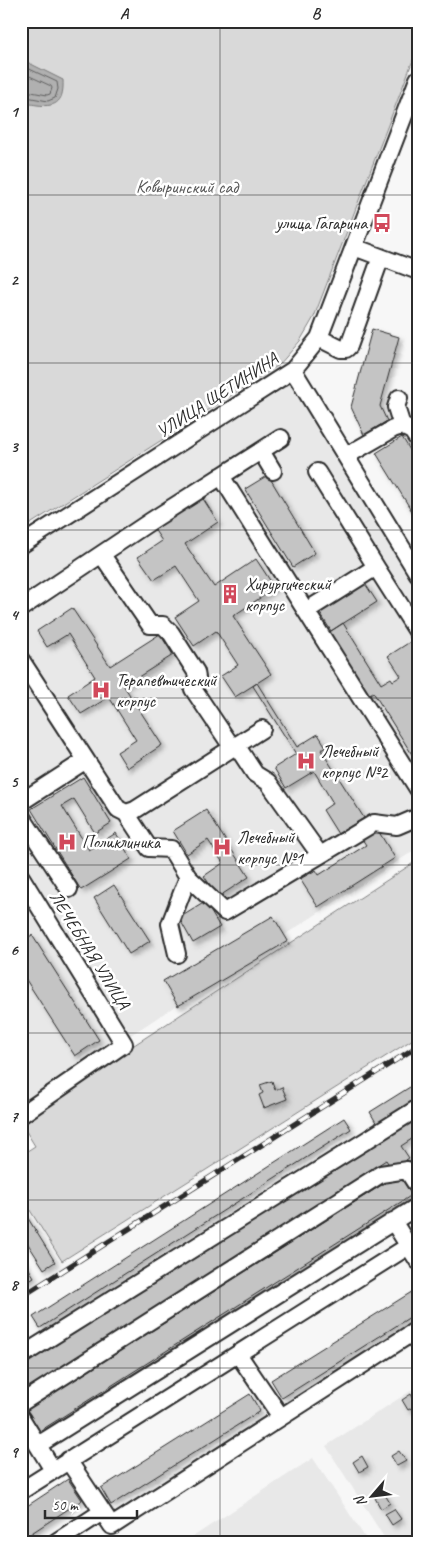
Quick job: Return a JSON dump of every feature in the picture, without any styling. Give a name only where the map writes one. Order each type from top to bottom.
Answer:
[{"type":"street","name":"УЛИЦА ЩЕТИНИНА","points":[[21,544],[293,370],[319,338],[354,247],[411,115],[418,79]]},
{"type":"street","points":[[354,247],[418,271]]},
{"type":"street","points":[[319,338],[341,349],[346,349],[349,346],[381,257]]},
{"type":"street","points":[[293,370],[418,574]]},
{"type":"street","points":[[399,398],[396,406],[402,426]]},
{"type":"street","points":[[346,456],[392,429],[402,426],[412,431],[418,440]]},
{"type":"street","points":[[21,608],[150,521],[281,438]]},
{"type":"street","points":[[261,451],[273,471]]},
{"type":"street","points":[[317,472],[418,633]]},
{"type":"street","points":[[221,476],[418,789]]},
{"type":"street","points":[[102,555],[150,625],[162,625],[171,633],[196,672],[197,678],[193,689],[255,774],[268,782],[320,855]]},
{"type":"street","points":[[306,611],[376,567]]},
{"type":"street","points":[[21,660],[118,809],[126,813],[149,848],[171,849],[188,877],[225,912],[374,823],[397,826],[418,817]]},
{"type":"street","points":[[126,813],[135,810],[262,729]]},
{"type":"street","points":[[21,802],[86,760]]},
{"type":"street","points":[[21,816],[69,889]]},
{"type":"street","name":"ЛЕЧЕБНАЯ УЛИЦА","points":[[21,877],[124,1044],[21,1115]]},
{"type":"street","points":[[178,954],[170,924],[188,877]]},
{"type":"street","points":[[21,1356],[418,1108]]},
{"type":"street","points":[[21,1403],[381,1174],[407,1170],[418,1187]]},
{"type":"street","points":[[38,1445],[418,1206]]},
{"type":"street","points":[[393,1221],[413,1243],[418,1261]]},
{"type":"street","points":[[21,1491],[413,1243]]},
{"type":"street","points":[[68,1460],[112,1526],[418,1329]]},
{"type":"street","points":[[238,1354],[281,1417]]},
{"type":"street","points":[[21,1418],[53,1470]]},
{"type":"street","points":[[63,1540],[102,1512]]},
{"type":"shaded area","points":[[293,380],[418,584],[418,848],[120,1042],[21,1109],[21,554]]},
{"type":"shaded area","points":[[418,1386],[418,1542],[387,1542],[326,1446]]},
{"type":"shaded area","points":[[313,1458],[368,1542],[185,1542]]},
{"type":"green space","name":"Ковыринский сад","points":[[21,21],[418,21],[418,47],[314,317],[300,341],[279,365],[21,530]]},
{"type":"green space","points":[[418,860],[418,1036],[62,1261],[21,1196],[21,1155],[35,1146],[21,1123],[128,1049]]},
{"type":"water","points":[[21,59],[63,80],[61,97],[55,104],[44,106],[29,104],[21,100]]},
{"type":"building","points":[[372,329],[399,337],[380,406],[387,421],[364,435],[351,407]]},
{"type":"building","points":[[402,437],[418,463],[418,521],[376,453]]},
{"type":"building","points":[[268,475],[315,553],[293,567],[245,489]]},
{"type":"building","name":"Хирургический корпус","points":[[200,494],[218,522],[185,544],[214,587],[256,559],[275,588],[233,616],[271,674],[235,697],[221,676],[238,665],[216,631],[194,646],[175,617],[199,601],[176,566],[154,580],[138,557],[162,541],[152,526]]},
{"type":"building","points":[[364,582],[377,602],[331,631],[318,610]]},
{"type":"building","name":"Терапевтический корпус","points":[[72,608],[110,666],[160,634],[173,655],[124,686],[162,745],[127,768],[117,752],[136,740],[109,697],[81,714],[68,695],[95,677],[68,634],[47,647],[37,631]]},
{"type":"building","points":[[343,623],[381,684],[391,678],[393,681],[401,676],[388,656],[413,640],[418,648],[418,702],[414,704],[418,709],[418,764],[373,692],[367,696],[328,633]]},
{"type":"building","name":"Лечебный корпус №2","points":[[257,683],[297,747],[318,734],[326,747],[321,750],[364,818],[338,834],[323,810],[333,803],[314,771],[286,788],[274,768],[296,754],[253,686]]},
{"type":"building","name":"Поликлиника","points":[[83,777],[111,823],[95,833],[74,799],[62,806],[89,850],[116,833],[131,859],[81,890],[31,809]]},
{"type":"building","name":"Лечебный корпус №1","points":[[206,810],[249,877],[218,897],[204,876],[223,863],[208,840],[187,854],[173,831]]},
{"type":"building","points":[[377,829],[395,858],[318,907],[300,879],[316,870],[319,875],[366,845],[362,839]]},
{"type":"building","points":[[114,885],[150,941],[129,954],[94,898]]},
{"type":"building","points":[[205,902],[220,927],[193,943],[179,918]]},
{"type":"building","points":[[273,916],[288,941],[178,1006],[163,981]]},
{"type":"building","points":[[32,935],[99,1040],[75,1056],[21,972],[21,942]]},
{"type":"building","points":[[272,1081],[275,1090],[282,1087],[287,1099],[264,1108],[259,1095],[263,1093],[260,1085]]},
{"type":"building","points":[[418,1082],[418,1102],[378,1126],[370,1112]]},
{"type":"building","points":[[418,1114],[418,1135],[401,1146],[409,1158],[392,1169],[386,1160],[21,1393],[21,1367]]},
{"type":"building","points":[[344,1118],[351,1129],[40,1328],[33,1317]]},
{"type":"building","points":[[399,1174],[412,1195],[40,1431],[27,1410]]},
{"type":"building","points":[[21,1207],[55,1262],[44,1269],[21,1233]]},
{"type":"building","points":[[21,1256],[34,1277],[21,1285]]},
{"type":"building","points":[[418,1288],[418,1312],[282,1398],[271,1380]]},
{"type":"building","points":[[250,1394],[260,1411],[111,1505],[101,1488]]},
{"type":"building","points":[[411,1394],[417,1405],[408,1410],[402,1400]]},
{"type":"building","points":[[399,1451],[406,1461],[397,1466],[391,1456]]},
{"type":"building","points":[[362,1456],[368,1467],[359,1472],[353,1462]]},
{"type":"building","points":[[68,1479],[82,1500],[21,1540],[21,1510]]},
{"type":"building","points":[[384,1493],[390,1503],[381,1509],[375,1498]]},
{"type":"building","points":[[394,1509],[401,1519],[392,1525],[385,1514]]},
{"type":"railway","points":[[21,1297],[418,1046]]},
{"type":"place","name":"улица Гагарина","points":[[382,223]]},
{"type":"place","name":"Хирургический корпус","points":[[230,594]]},
{"type":"place","name":"Терапевтический корпус","points":[[101,690]]},
{"type":"place","name":"Лечебный корпус №2","points":[[306,761]]},
{"type":"place","name":"Поликлиника","points":[[67,842]]},
{"type":"place","name":"Лечебный корпус №1","points":[[222,847]]}]
